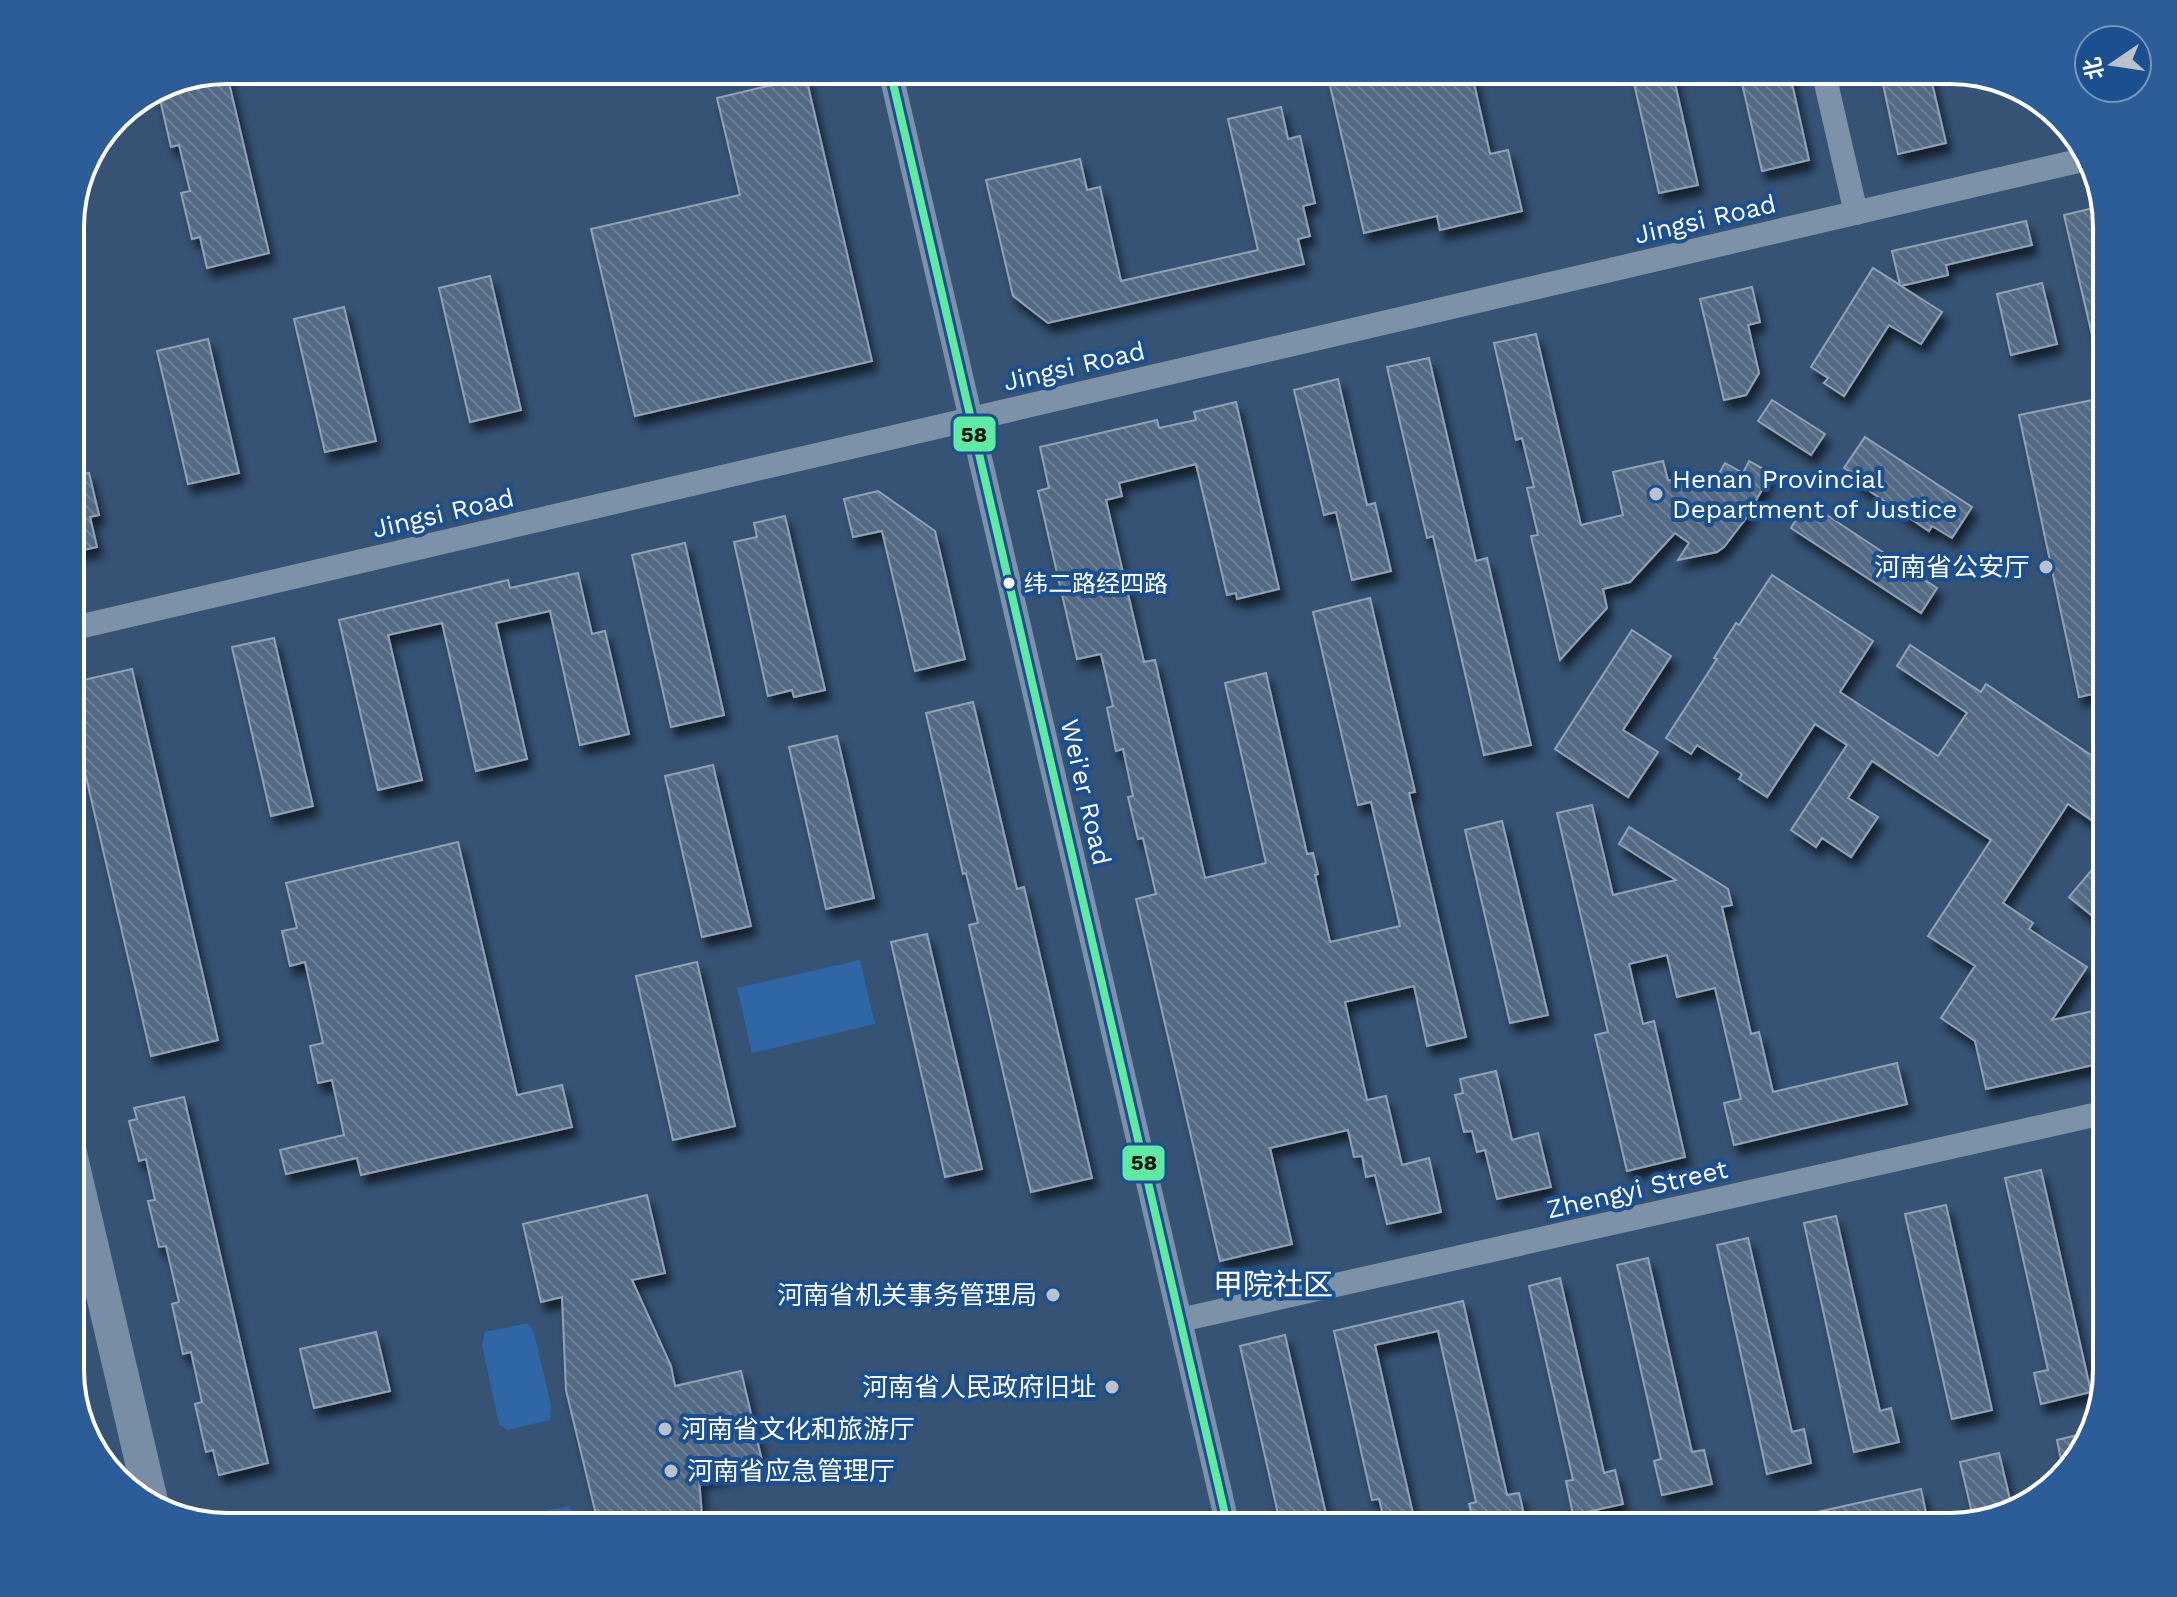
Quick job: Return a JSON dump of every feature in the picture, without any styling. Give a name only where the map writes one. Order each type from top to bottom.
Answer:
[{"type":"street","name":"Wei'er Road","points":[[893,84],[1225,1513]]},
{"type":"street","points":[[1826,84],[1856,213]]},
{"type":"street","name":"Jingsi Road","points":[[84,626],[2077,161]]},
{"type":"street","name":"Zhengyi Street","points":[[1180,1320],[2093,1115]]},
{"type":"street","points":[[84,1213],[148,1489]]},
{"type":"shaded area","points":[[860,960],[875,1024],[752,1053],[737,988]]},
{"type":"shaded area","points":[[528,1323],[534,1333],[551,1405],[550,1420],[507,1430],[499,1424],[482,1345],[485,1332]]},
{"type":"shaded area","points":[[569,1506],[573,1513],[538,1513]]},
{"type":"building","points":[[229,84],[269,253],[207,268],[200,237],[192,239],[181,193],[190,191],[179,145],[171,147],[160,101],[190,89]]},
{"type":"building","points":[[776,84],[808,84],[872,361],[635,416],[591,229],[740,195],[717,98]]},
{"type":"building","points":[[1330,84],[1474,84],[1490,154],[1508,150],[1522,211],[1440,230],[1437,216],[1364,233]]},
{"type":"building","points":[[1634,84],[1675,84],[1698,185],[1659,193]]},
{"type":"building","points":[[1742,84],[1792,84],[1809,160],[1762,171]]},
{"type":"building","points":[[1883,84],[1932,84],[1946,143],[1898,154]]},
{"type":"building","points":[[1281,107],[1288,139],[1300,136],[1315,203],[1303,206],[1310,236],[1298,239],[1304,264],[1048,323],[1013,296],[986,180],[1080,159],[1087,190],[1100,187],[1121,281],[1258,250],[1228,119]]},
{"type":"building","points":[[2092,208],[2093,339],[2064,215]]},
{"type":"building","points":[[2026,221],[2032,245],[1946,265],[1948,275],[1901,286],[1942,312],[1921,344],[1889,325],[1844,396],[1824,383],[1828,378],[1811,367],[1873,268],[1900,285],[1892,251]]},
{"type":"building","points":[[490,276],[521,410],[470,422],[439,288]]},
{"type":"building","points":[[2042,283],[2057,344],[2011,355],[1997,294]]},
{"type":"building","points":[[1752,287],[1760,322],[1748,325],[1759,373],[1746,395],[1724,400],[1700,299]]},
{"type":"building","points":[[344,307],[376,441],[325,452],[294,319]]},
{"type":"building","points":[[1536,334],[1581,525],[1623,515],[1613,472],[1663,461],[1668,480],[1712,486],[1725,463],[1743,473],[1749,461],[1771,473],[1747,517],[1717,552],[1678,560],[1689,543],[1675,533],[1630,582],[1603,589],[1607,608],[1560,660],[1531,536],[1538,535],[1527,488],[1534,487],[1522,438],[1516,440],[1494,343]]},
{"type":"building","points":[[208,339],[239,473],[188,484],[157,351]]},
{"type":"building","points":[[1429,358],[1476,561],[1487,558],[1531,745],[1484,755],[1433,536],[1427,538],[1387,367]]},
{"type":"building","points":[[1338,379],[1367,505],[1375,503],[1391,571],[1352,580],[1336,512],[1324,515],[1294,390]]},
{"type":"building","points":[[1772,400],[1825,434],[1811,455],[1758,421]]},
{"type":"building","points":[[2093,400],[2093,694],[2079,697],[2019,415]]},
{"type":"building","points":[[1236,402],[1279,589],[1237,599],[1236,593],[1227,595],[1196,464],[1119,483],[1122,496],[1106,500],[1144,662],[1155,660],[1205,878],[1266,863],[1225,683],[1266,673],[1307,854],[1313,853],[1318,874],[1315,875],[1330,942],[1400,926],[1371,802],[1358,805],[1313,612],[1370,598],[1415,792],[1409,793],[1466,1037],[1427,1046],[1414,986],[1345,1002],[1367,1100],[1386,1096],[1402,1165],[1429,1158],[1441,1212],[1387,1224],[1375,1175],[1366,1177],[1362,1156],[1354,1157],[1348,1130],[1270,1148],[1292,1244],[1220,1261],[1136,899],[1156,894],[1143,838],[1138,839],[1128,797],[1133,796],[1123,749],[1116,751],[1107,708],[1113,706],[1101,654],[1077,659],[1038,491],[1049,488],[1040,447],[1157,420],[1159,428],[1196,420],[1194,412]]},
{"type":"building","points":[[1865,437],[1972,507],[1952,538],[1932,526],[1929,531],[1853,480],[1856,475],[1844,468]]},
{"type":"building","points":[[89,473],[99,515],[90,517],[97,547],[84,550],[84,474]]},
{"type":"building","points":[[878,491],[935,531],[965,659],[915,671],[882,531],[853,537],[844,499]]},
{"type":"building","points":[[1807,502],[1937,588],[1921,613],[1791,528]]},
{"type":"building","points":[[785,516],[825,690],[794,697],[792,690],[768,696],[734,542],[757,537],[754,523]]},
{"type":"building","points":[[685,543],[724,715],[671,727],[632,555]]},
{"type":"building","points":[[578,573],[592,634],[605,631],[629,734],[580,745],[550,611],[496,623],[527,759],[476,771],[442,623],[388,635],[422,780],[378,790],[339,620],[508,580],[510,588]]},
{"type":"building","points":[[1772,575],[1873,641],[1840,692],[1938,756],[1967,713],[1897,666],[1910,645],[1981,692],[1986,684],[2093,757],[2093,821],[2068,804],[2003,903],[2033,923],[2029,929],[2087,967],[2052,1020],[2093,1011],[2093,1065],[1986,1089],[1975,1041],[1941,1018],[1975,966],[1928,936],[1991,840],[1872,761],[1848,798],[1878,817],[1851,857],[1822,838],[1816,847],[1791,830],[1847,745],[1815,724],[1767,797],[1739,779],[1742,774],[1697,745],[1691,754],[1666,738],[1717,659],[1714,658],[1736,623],[1739,625]]},
{"type":"building","points":[[1632,630],[1671,656],[1623,730],[1658,752],[1628,797],[1555,749]]},
{"type":"building","points":[[274,638],[313,806],[271,816],[232,647]]},
{"type":"building","points":[[132,669],[218,1040],[151,1056],[84,768],[84,680]]},
{"type":"building","points":[[973,702],[1017,889],[1024,887],[1092,1178],[1031,1192],[969,925],[978,923],[966,873],[963,874],[926,713]]},
{"type":"building","points":[[837,736],[874,898],[826,909],[789,747]]},
{"type":"building","points":[[713,765],[751,926],[702,937],[665,776]]},
{"type":"building","points":[[1592,805],[1613,895],[1676,880],[1619,844],[1629,827],[1728,889],[1732,905],[1722,907],[1751,1034],[1759,1032],[1773,1092],[1897,1063],[1907,1104],[1734,1145],[1724,1103],[1741,1099],[1715,988],[1677,997],[1667,955],[1629,964],[1643,1024],[1654,1021],[1685,1157],[1627,1171],[1595,1035],[1608,1032],[1557,813]]},
{"type":"building","points":[[1502,821],[1548,1015],[1510,1023],[1465,830]]},
{"type":"building","points":[[458,842],[517,1095],[562,1085],[572,1127],[361,1175],[357,1158],[286,1174],[280,1150],[344,1135],[332,1080],[318,1083],[310,1046],[323,1043],[305,962],[290,966],[282,931],[297,928],[286,883]]},
{"type":"building","points":[[2093,869],[2093,917],[2069,897]]},
{"type":"building","points":[[927,934],[982,1169],[945,1177],[891,942]]},
{"type":"building","points":[[697,962],[735,1126],[673,1140],[636,976]]},
{"type":"building","points":[[1496,1071],[1512,1140],[1538,1133],[1551,1187],[1497,1199],[1485,1150],[1477,1152],[1472,1131],[1464,1132],[1455,1095],[1463,1093],[1460,1079]]},
{"type":"building","points":[[184,1097],[268,1463],[219,1475],[213,1450],[206,1452],[195,1404],[202,1402],[191,1352],[183,1354],[172,1304],[179,1302],[166,1246],[159,1247],[148,1201],[155,1200],[146,1159],[139,1161],[129,1121],[137,1119],[134,1108]]},
{"type":"building","points":[[2041,1170],[2091,1392],[2041,1404],[2034,1373],[2048,1370],[2005,1178]]},
{"type":"building","points":[[647,1195],[665,1273],[632,1280],[671,1366],[675,1386],[741,1371],[763,1465],[699,1479],[702,1513],[596,1513],[566,1390],[562,1297],[541,1302],[523,1224]]},
{"type":"building","points":[[1946,1205],[1992,1410],[1952,1419],[1905,1214]]},
{"type":"building","points":[[1836,1216],[1880,1411],[1891,1408],[1899,1442],[1854,1452],[1804,1223]]},
{"type":"building","points":[[1748,1238],[1792,1432],[1804,1429],[1811,1463],[1767,1474],[1717,1245]]},
{"type":"building","points":[[1648,1258],[1692,1452],[1704,1450],[1712,1484],[1662,1495],[1654,1461],[1661,1459],[1617,1265]]},
{"type":"building","points":[[1560,1278],[1604,1473],[1615,1470],[1623,1504],[1573,1513],[1566,1481],[1573,1480],[1529,1286]]},
{"type":"building","points":[[1463,1301],[1507,1495],[1519,1493],[1524,1513],[1471,1513],[1469,1504],[1476,1502],[1438,1331],[1375,1345],[1413,1513],[1382,1513],[1379,1499],[1372,1500],[1334,1331]]},
{"type":"building","points":[[376,1332],[390,1391],[314,1408],[300,1349]]},
{"type":"building","points":[[1285,1335],[1326,1513],[1278,1513],[1240,1346]]},
{"type":"building","points":[[2077,1435],[2061,1460],[2057,1440]]},
{"type":"building","points":[[1999,1453],[2010,1499],[1972,1511],[1960,1462]]},
{"type":"building","points":[[1921,1489],[1926,1513],[1813,1513]]},
{"type":"transit line","name":"58","points":[[893,84],[1225,1513]]},
{"type":"place","name":"Henan Provincial Department of Justice","points":[[1656,494]]},
{"type":"place","name":"河南省公安厅","points":[[2046,567]]},
{"type":"place","name":"纬二路经四路","points":[[1009,583]]},
{"type":"place","name":"河南省机关事务管理局","points":[[1053,1295]]},
{"type":"place","name":"河南省人民政府旧址","points":[[1112,1387]]},
{"type":"place","name":"河南省文化和旅游厅","points":[[665,1429]]},
{"type":"place","name":"河南省应急管理厅","points":[[671,1471]]},
{"type":"district","name":"甲院社区","points":[[1273,1285]]}]
